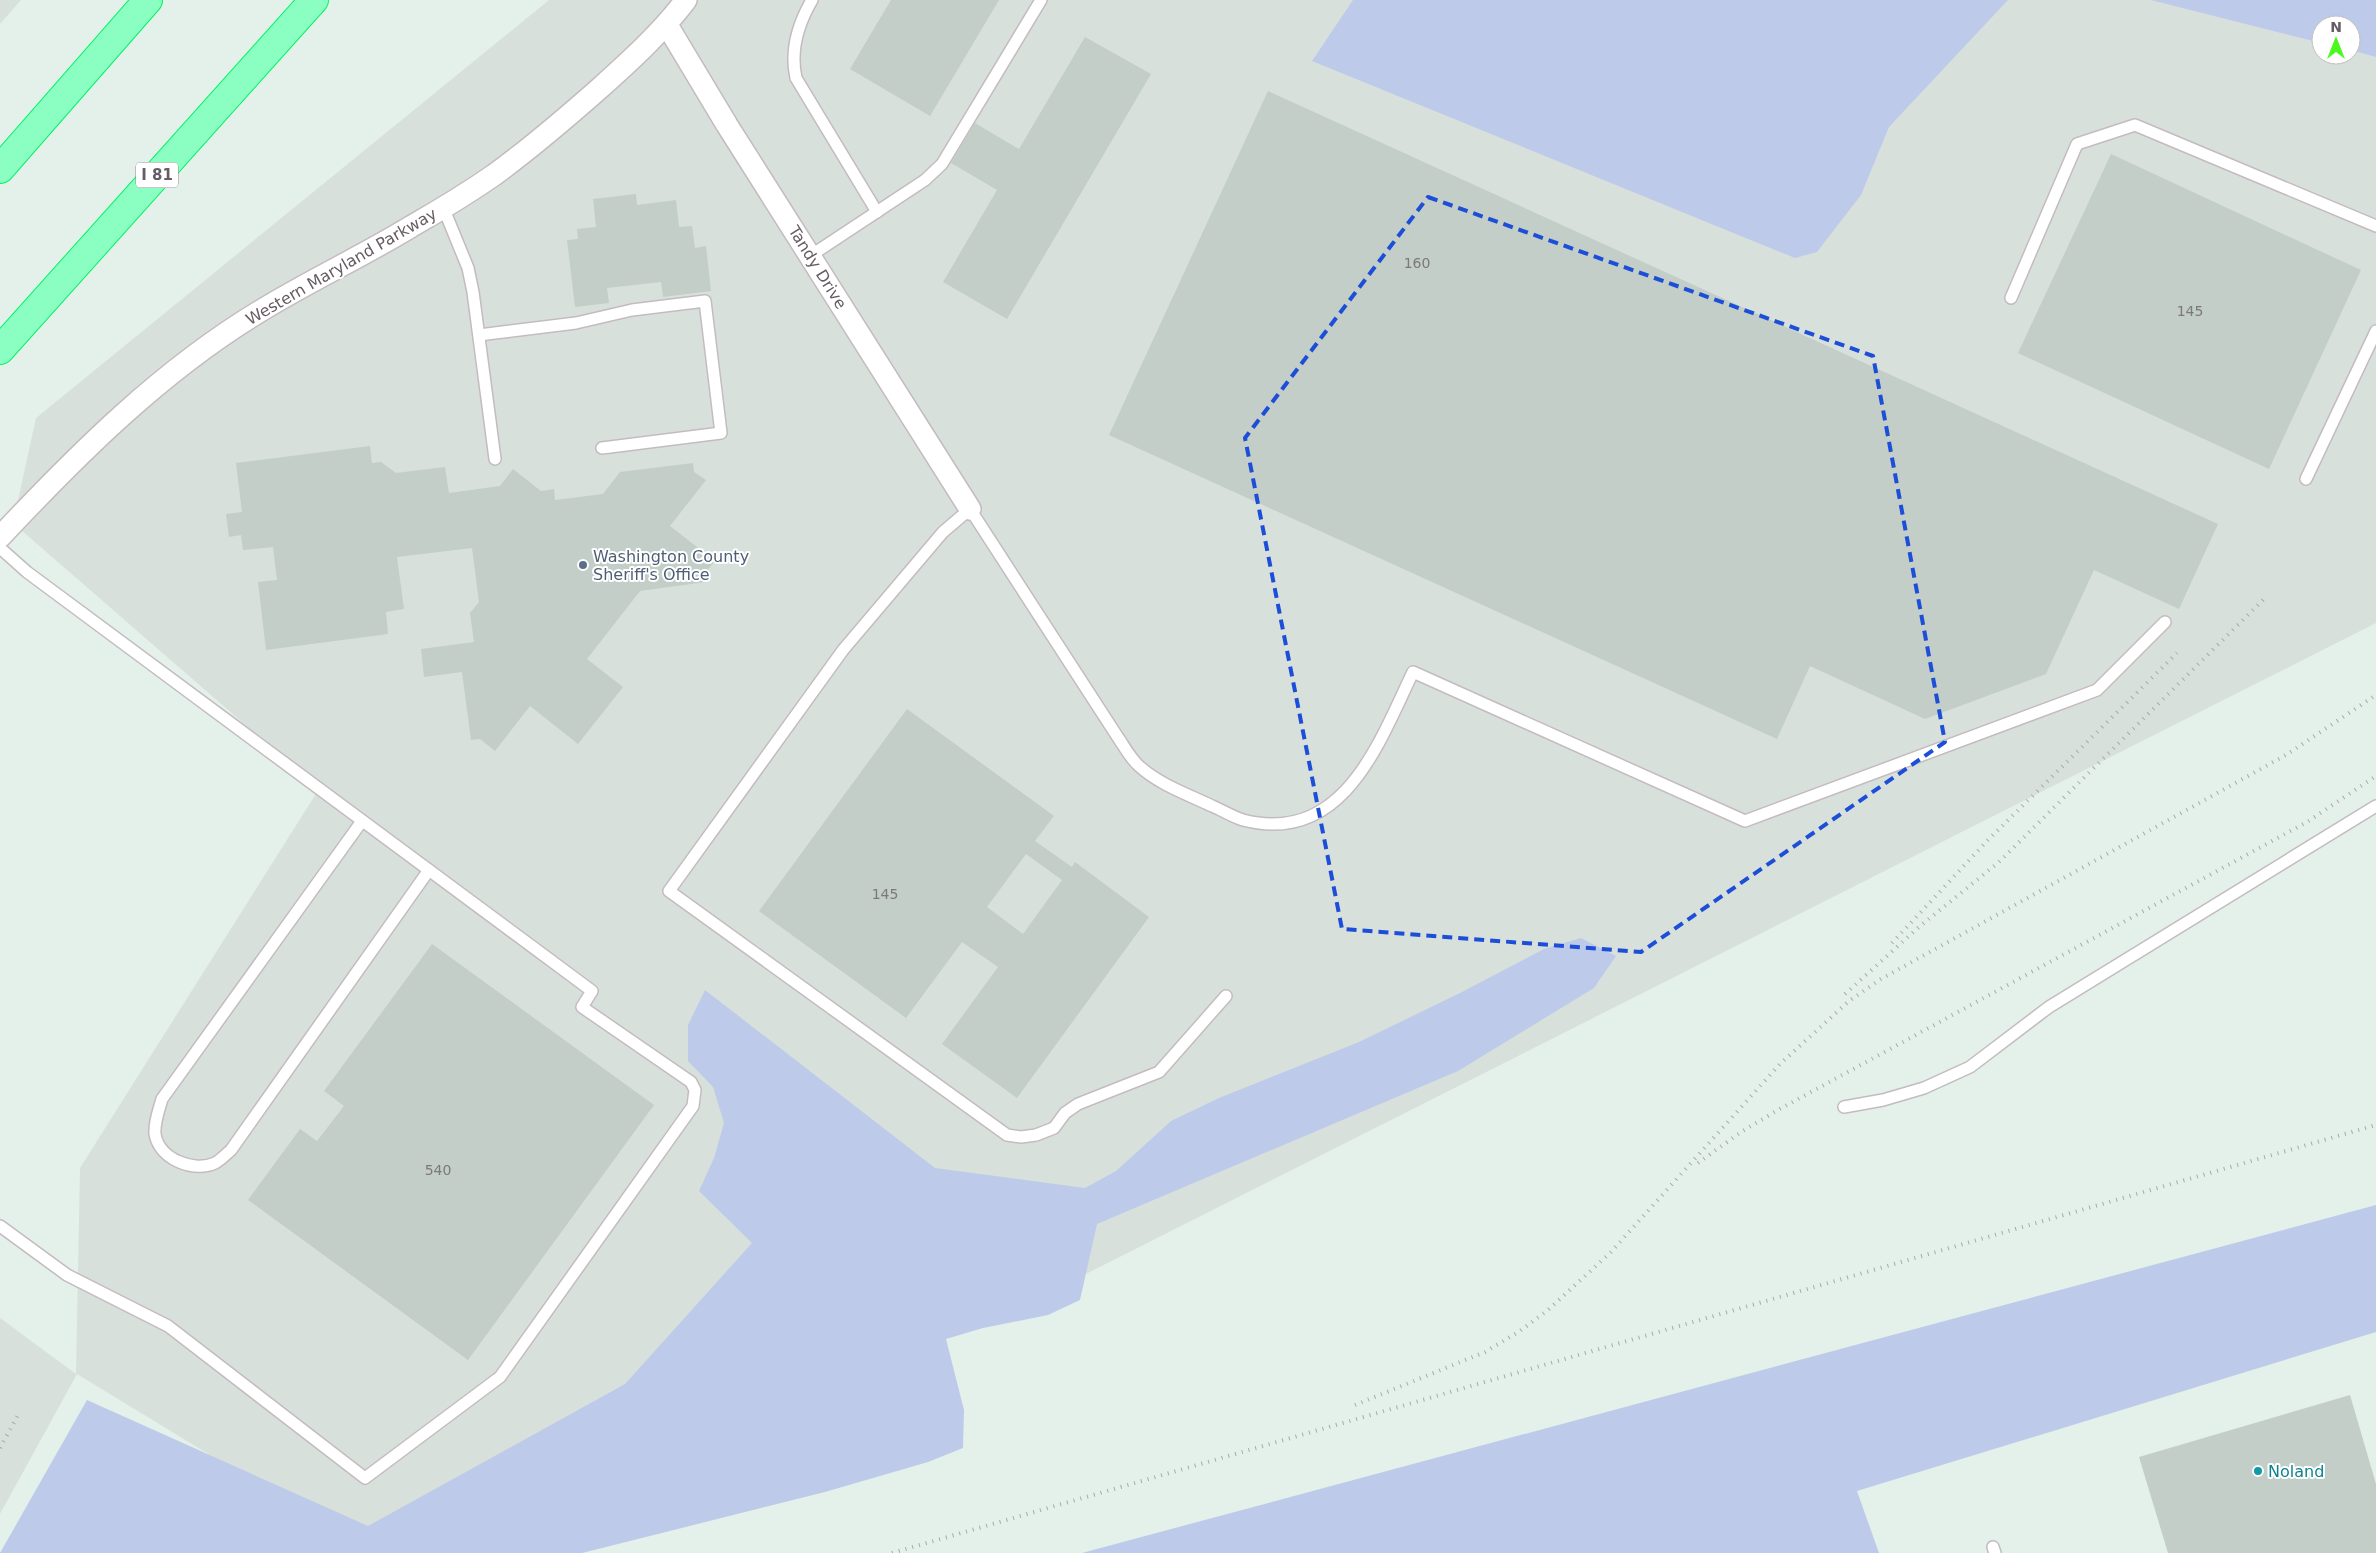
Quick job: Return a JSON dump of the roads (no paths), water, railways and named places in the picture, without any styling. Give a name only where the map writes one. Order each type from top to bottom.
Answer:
[{"type":"highway","points":[[0,169],[148,0]]},
{"type":"highway","name":"I 81","points":[[0,350],[314,0]]},
{"type":"street","name":"Western Maryland Parkway","points":[[0,537],[55,478],[118,418],[194,357],[261,310],[410,228],[494,175],[557,125],[667,25],[686,0]]},
{"type":"street","name":"Tandy Drive","points":[[667,25],[970,509]]},
{"type":"lane","points":[[812,0],[806,11],[794,46],[793,62],[796,78],[877,212]]},
{"type":"lane","points":[[810,256],[925,180],[942,164],[1041,0]]},
{"type":"lane","points":[[2011,298],[2077,144],[2135,125],[2376,226]]},
{"type":"lane","points":[[443,207],[468,268],[479,335],[495,459]]},
{"type":"lane","points":[[479,335],[576,323],[632,310],[705,301],[721,432],[602,448]]},
{"type":"lane","points":[[2306,479],[2376,331]]},
{"type":"lane","points":[[1226,996],[1159,1072],[1103,1092],[1078,1104],[1065,1113],[1054,1128],[1036,1135],[1021,1137],[1007,1135],[669,891],[843,650],[943,532],[970,509],[1116,736],[1138,765],[1158,781],[1242,820],[1275,825],[1300,820],[1325,810],[1361,774],[1384,734],[1413,672],[1745,822],[2097,690],[2165,622]]},
{"type":"lane","points":[[0,548],[27,572],[592,991],[582,1007],[691,1082],[695,1090],[693,1106],[500,1377],[365,1478],[168,1326],[67,1275],[0,1226]]},
{"type":"lane","points":[[1844,1107],[1883,1100],[1924,1088],[1970,1067],[2049,1007],[2376,806]]},
{"type":"lane","points":[[362,821],[162,1099],[156,1120],[155,1134],[160,1145],[170,1156],[187,1165],[201,1166],[216,1162],[231,1150],[429,870]]},
{"type":"railway","points":[[1845,994],[1919,927],[1999,862],[2266,597]]},
{"type":"railway","points":[[1892,943],[1988,840],[2177,653]]},
{"type":"railway","points":[[1355,1405],[1485,1352],[1520,1331],[1548,1310],[1611,1252],[1780,1064],[1849,1001],[1881,979],[2286,755],[2376,695]]},
{"type":"railway","points":[[1698,1163],[1741,1132],[1778,1110],[2307,822],[2376,776]]},
{"type":"railway","points":[[892,1553],[2376,1125]]},
{"type":"railway","points":[[0,1448],[18,1415]]},
{"type":"place","name":"Washington County Sheriff's Office","points":[[583,565]]},
{"type":"place","name":"Noland","points":[[2258,1471]]}]
